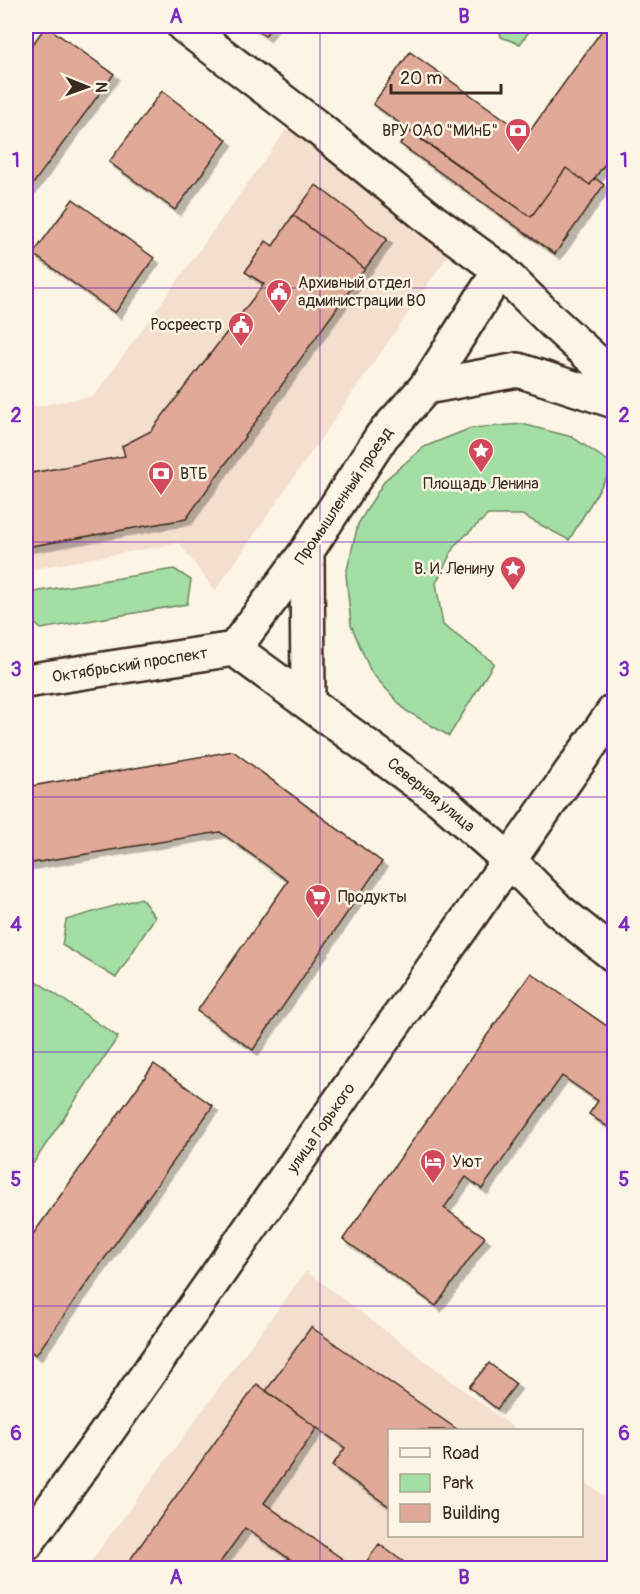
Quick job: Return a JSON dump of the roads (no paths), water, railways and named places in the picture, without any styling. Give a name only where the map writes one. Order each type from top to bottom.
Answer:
[{"type":"main road","points":[[184,26],[314,125],[433,221],[501,270],[554,323],[615,378]]},
{"type":"main road","name":"Промышленный проезд","points":[[234,649],[307,552],[382,436],[426,387],[501,270]]},
{"type":"main road","points":[[426,387],[518,370],[615,401]]},
{"type":"main road","points":[[307,552],[308,702]]},
{"type":"main road","name":"Октябрьский проспект","points":[[26,681],[234,649]]},
{"type":"main road","name":"Северная улица","points":[[234,649],[441,800],[510,861],[558,910],[615,955]]},
{"type":"main road","name":"улица Горького","points":[[26,1544],[615,711]]},
{"type":"place","name":"ВРУ ОАО \"МИнБ\"","points":[[518,154]]},
{"type":"place","name":"Архивный отдел администрации ВО","points":[[279,315]]},
{"type":"place","name":"Росреестр","points":[[241,348]]},
{"type":"place","name":"Площадь Ленина","points":[[481,474]]},
{"type":"place","name":"ВТБ","points":[[161,497]]},
{"type":"place","name":"В. И. Ленину","points":[[513,592]]},
{"type":"place","name":"Продукты","points":[[318,920]]},
{"type":"place","name":"Уют","points":[[433,1185]]}]
